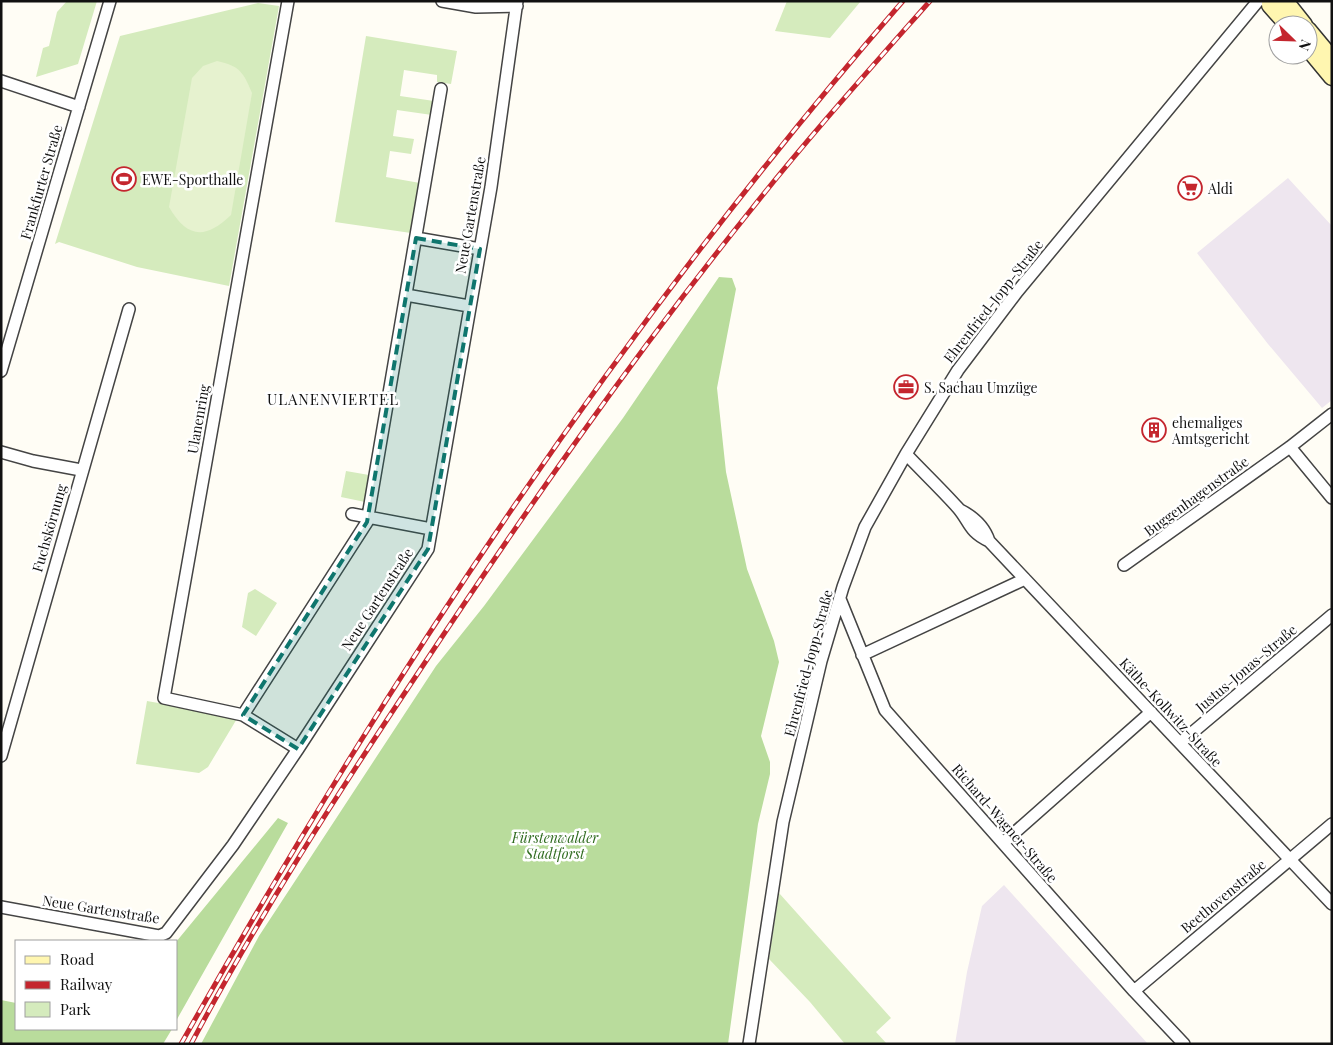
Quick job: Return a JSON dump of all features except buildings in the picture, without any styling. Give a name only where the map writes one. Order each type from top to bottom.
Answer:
[{"type":"street","name":"Frankfurter Straße","points":[[1,371],[110,1]]},
{"type":"street","name":"Ulanenring","points":[[288,1],[164,698],[243,714],[298,749]]},
{"type":"street","points":[[442,1],[476,7],[517,4]]},
{"type":"street","name":"Ehrenfried-Jopp-Straße","points":[[749,1044],[783,822],[821,661],[865,527],[906,454],[958,370],[1017,292],[1258,1]]},
{"type":"street","points":[[1270,1],[1270,5],[1279,15]]},
{"type":"street","points":[[1285,1],[1296,15]]},
{"type":"street","name":"Neue Gartenstraße","points":[[1,907],[162,935],[233,844],[298,749],[428,548],[501,127],[517,4]]},
{"type":"street","points":[[1318,42],[1332,58]]},
{"type":"street","points":[[1318,60],[1332,77]]},
{"type":"street","points":[[1,81],[79,107]]},
{"type":"street","points":[[243,714],[368,518],[441,89]]},
{"type":"street","points":[[416,238],[480,249]]},
{"type":"street","points":[[406,295],[469,306]]},
{"type":"street","name":"Fuchskörnung","points":[[1,756],[128,309]]},
{"type":"street","name":"Buggenhagenstraße","points":[[1124,565],[1290,447],[1332,414]]},
{"type":"street","points":[[1290,447],[1332,498]]},
{"type":"street","points":[[1,452],[81,470]]},
{"type":"street","name":"Käthe-Kollwitz-Straße","points":[[906,454],[960,510],[968,526],[979,536],[989,541],[1332,904]]},
{"type":"street","points":[[352,514],[431,528]]},
{"type":"street","points":[[862,656],[1025,579]]},
{"type":"street","name":"Richard-Wagner-Straße","points":[[840,599],[885,710],[1134,991],[1184,1044]]},
{"type":"street","name":"Justus-Jonas-Straße","points":[[1180,743],[1332,616]]},
{"type":"street","points":[[1003,843],[1150,712]]},
{"type":"street","name":"Beethovenstraße","points":[[1134,991],[1332,824]]},
{"type":"highlighted area","points":[[416,238],[480,249],[428,549],[298,749],[243,715],[367,522]]},
{"type":"shaded area","points":[[1288,178],[1332,226],[1332,400],[1322,408],[1268,344],[1197,253]]},
{"type":"shaded area","points":[[1004,885],[1148,1044],[955,1044],[967,972],[982,906]]},
{"type":"green space","points":[[67,1],[97,1],[78,64],[36,77],[43,48],[49,46],[57,12]]},
{"type":"green space","points":[[787,1],[861,1],[830,38],[775,31]]},
{"type":"green space","points":[[258,3],[279,6],[229,286],[137,267],[59,242],[55,244],[120,36]]},
{"type":"green space","points":[[366,36],[457,51],[451,84],[437,82],[437,75],[404,70],[400,96],[434,101],[432,115],[397,110],[393,136],[414,139],[411,154],[390,151],[386,177],[420,183],[411,233],[335,222]]},
{"type":"green space","points":[[217,61],[231,65],[240,71],[252,93],[231,215],[213,229],[197,232],[183,225],[169,207],[192,78],[203,66]]},
{"type":"green space","name":"Fürstenwalder Stadtforst","points":[[719,277],[732,278],[736,289],[717,388],[726,472],[747,569],[774,641],[779,662],[761,736],[770,762],[770,774],[758,824],[728,1044],[201,1044],[259,936],[436,666],[484,606],[623,418]]},
{"type":"green space","points":[[346,471],[369,475],[365,502],[341,497]]},
{"type":"green space","points":[[255,589],[277,603],[256,636],[242,627],[248,593]]},
{"type":"green space","points":[[147,701],[238,717],[208,767],[199,773],[136,764]]},
{"type":"green space","points":[[278,818],[288,823],[178,1017],[178,940]]},
{"type":"green space","points":[[779,893],[891,1018],[876,1032],[887,1044],[845,1044],[810,1002],[769,959]]},
{"type":"green space","points":[[1,1000],[15,1003],[15,1030],[171,1030],[163,1044],[1,1044]]},
{"type":"railway","points":[[181,1044],[260,906],[342,770],[427,636],[515,504],[607,374],[702,247],[800,123],[903,1]]},
{"type":"railway","points":[[191,1044],[271,903],[328,811],[456,616],[577,440],[662,324],[750,211],[816,131],[930,1]]},
{"type":"place","name":"EWE-Sporthalle","points":[[124,179]]},
{"type":"place","name":"Aldi","points":[[1190,188]]},
{"type":"place","name":"S. Sachau Umzüge","points":[[906,387]]},
{"type":"place","name":"ehemaliges Amtsgericht","points":[[1154,430]]},
{"type":"district","name":"ULANENVIERTEL","points":[[333,399]]}]
